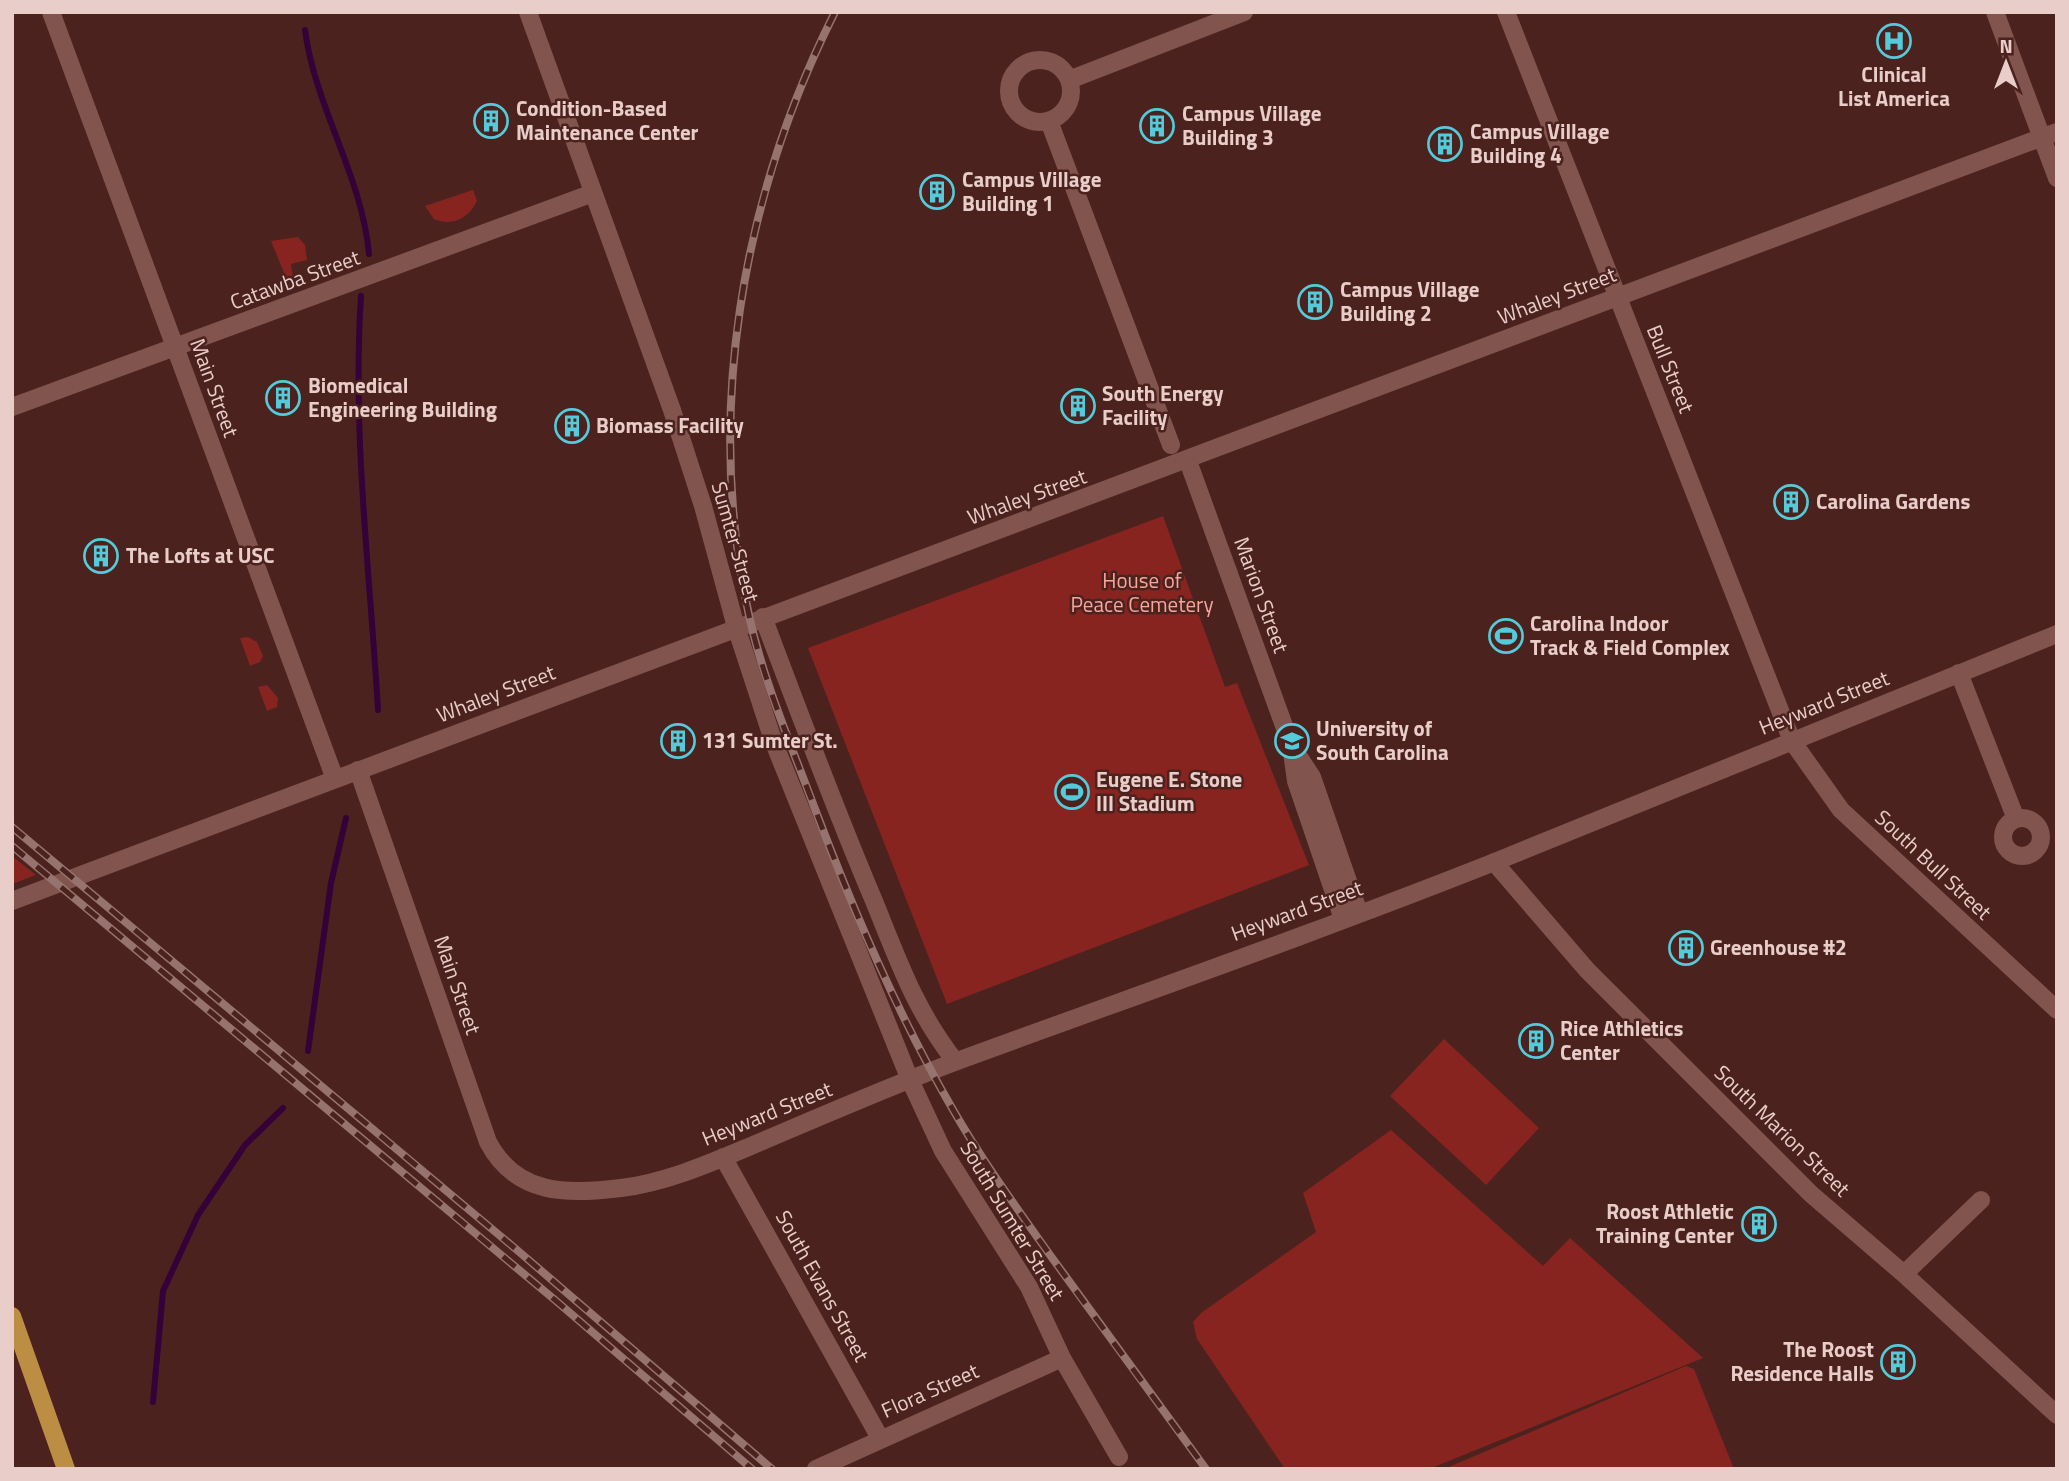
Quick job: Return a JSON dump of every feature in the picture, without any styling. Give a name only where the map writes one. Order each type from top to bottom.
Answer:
[{"type":"main road","points":[[12,1315],[66,1469]]},
{"type":"street","name":"Main Street","points":[[51,12],[335,779]]},
{"type":"street","name":"Sumter Street","points":[[528,12],[672,410],[703,506],[736,627],[774,743],[910,1080]]},
{"type":"street","points":[[1069,80],[1244,12]]},
{"type":"street","name":"Bull Street","points":[[1506,12],[1792,741]]},
{"type":"street","points":[[1995,12],[2049,135],[2057,178]]},
{"type":"street","points":[[1036,60],[1056,64],[1069,80],[1068,105],[1064,112],[1049,121],[1039,123],[1020,116],[1009,98],[1011,78],[1017,69],[1036,60]]},
{"type":"street","points":[[1049,121],[1171,445]]},
{"type":"street","name":"Whaley Street","points":[[12,901],[2049,135]]},
{"type":"street","name":"Catawba Street","points":[[12,407],[593,193]]},
{"type":"street","name":"Marion Street","points":[[1188,461],[1291,745],[1296,781],[1351,916]]},
{"type":"street","name":"Sumter Street","points":[[763,617],[852,848],[912,993],[927,1023],[955,1061]]},
{"type":"street","name":"Heyward Street","points":[[544,1188],[590,1191],[626,1188],[671,1177],[955,1061],[1494,862],[2057,634]]},
{"type":"street","points":[[1959,673],[2016,819]]},
{"type":"street","name":"South Bull Street","points":[[1792,741],[1841,810],[2057,1010]]},
{"type":"street","name":"Main Street","points":[[358,771],[488,1142],[498,1162],[511,1173],[544,1188]]},
{"type":"street","name":"South Marion Street","points":[[1494,862],[1597,979],[1811,1194],[1904,1274],[2057,1415]]},
{"type":"street","name":"South Sumter Street","points":[[910,1080],[943,1151],[1029,1287],[1062,1358],[1119,1457]]},
{"type":"street","name":"South Evans Street","points":[[723,1157],[880,1438]]},
{"type":"street","points":[[1904,1274],[1982,1200]]},
{"type":"street","name":"Flora Street","points":[[816,1469],[1062,1358]]},
{"type":"green space","points":[[473,190],[477,201],[474,207],[465,216],[453,221],[434,219],[425,206]]},
{"type":"green space","points":[[298,237],[305,245],[307,260],[291,264],[293,278],[287,280],[271,241]]},
{"type":"green space","name":"Eugene E. Stone III Stadium","points":[[1163,516],[1225,687],[1237,683],[1309,865],[947,1004],[808,648]]},
{"type":"green space","points":[[248,637],[257,642],[263,656],[260,662],[250,666],[240,638]]},
{"type":"green space","points":[[267,685],[278,698],[277,707],[267,711],[258,687]]},
{"type":"green space","points":[[12,856],[36,875],[12,884]]},
{"type":"green space","points":[[1444,1039],[1539,1128],[1486,1185],[1390,1096]]},
{"type":"green space","points":[[1391,1130],[1543,1266],[1570,1238],[1703,1358],[1429,1469],[1285,1469],[1197,1339],[1193,1322],[1201,1313],[1316,1232],[1303,1193]]},
{"type":"green space","points":[[1686,1366],[1694,1369],[1734,1469],[1444,1469]]},
{"type":"waterway","points":[[305,30],[318,87],[357,197],[369,254]]},
{"type":"waterway","points":[[361,296],[360,451],[378,710]]},
{"type":"waterway","points":[[308,1051],[331,883],[346,818]]},
{"type":"waterway","points":[[153,1402],[163,1291],[198,1215],[245,1145],[283,1108]]},
{"type":"railway","points":[[835,12],[802,83],[776,157],[755,232],[740,309],[732,387],[731,465],[737,543],[756,644],[780,716],[845,886],[895,999],[932,1072],[963,1127],[1012,1201],[1206,1469]]},
{"type":"railway","points":[[12,827],[517,1250],[772,1469]]},
{"type":"railway","points":[[12,846],[555,1300],[752,1469]]},
{"type":"place","name":"Clinical List America","points":[[1894,41]]},
{"type":"place","name":"Condition-Based Maintenance Center","points":[[491,121]]},
{"type":"place","name":"Campus Village Building 3","points":[[1157,126]]},
{"type":"place","name":"Campus Village Building 4","points":[[1445,144]]},
{"type":"place","name":"Campus Village Building 1","points":[[937,192]]},
{"type":"place","name":"Campus Village Building 2","points":[[1315,302]]},
{"type":"place","name":"Biomedical Engineering Building","points":[[283,398]]},
{"type":"place","name":"South Energy Facility","points":[[1078,406]]},
{"type":"place","name":"Biomass Facility","points":[[572,426]]},
{"type":"place","name":"Carolina Gardens","points":[[1791,502]]},
{"type":"place","name":"The Lofts at USC","points":[[101,556]]},
{"type":"place","name":"Carolina Indoor Track & Field Complex","points":[[1506,636]]},
{"type":"place","name":"131 Sumter St.","points":[[678,741]]},
{"type":"place","name":"University of South Carolina","points":[[1292,741]]},
{"type":"place","name":"Eugene E. Stone III Stadium","points":[[1072,792]]},
{"type":"place","name":"Greenhouse #2","points":[[1686,948]]},
{"type":"place","name":"Rice Athletics Center","points":[[1536,1041]]},
{"type":"place","name":"Roost Athletic Training Center","points":[[1759,1224]]},
{"type":"place","name":"The Roost Residence Halls","points":[[1898,1362]]},
{"type":"park label","name":"House of Peace Cemetery","points":[[1142,593]]}]
